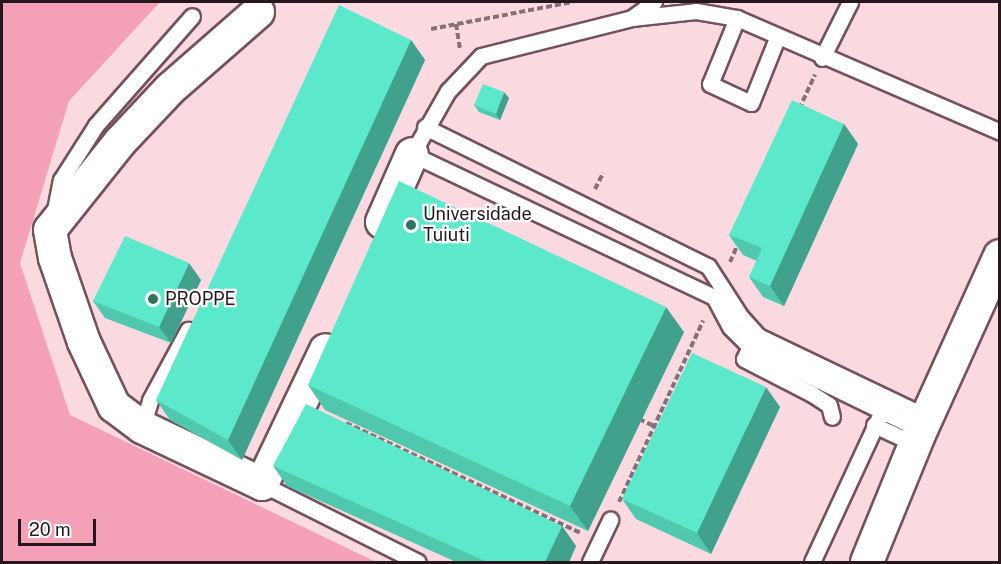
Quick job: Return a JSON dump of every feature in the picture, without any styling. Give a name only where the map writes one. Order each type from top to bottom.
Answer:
[{"type":"street","points":[[258,12],[170,89],[120,142],[50,230],[55,258],[84,342],[114,406],[142,428],[262,484],[337,326]]},
{"type":"street","points":[[371,247],[419,140]]},
{"type":"street","points":[[867,562],[921,430],[999,256]]},
{"type":"lane","points":[[632,18],[654,2]]},
{"type":"lane","points":[[822,58],[850,2]]},
{"type":"lane","points":[[419,140],[448,92],[481,56],[632,18],[696,11],[737,18],[822,58],[999,132]]},
{"type":"lane","points":[[50,230],[61,180],[96,125],[192,16]]},
{"type":"lane","points":[[737,18],[710,84],[751,103],[777,38]]},
{"type":"lane","points":[[419,140],[708,266],[741,317],[758,336],[921,430]]},
{"type":"lane","points":[[419,140],[714,297],[729,327],[750,347],[883,409],[921,430]]},
{"type":"lane","points":[[142,428],[150,400],[188,330]]},
{"type":"lane","points":[[750,347],[744,359],[829,405],[832,417]]},
{"type":"lane","points":[[812,562],[883,409]]},
{"type":"lane","points":[[874,425],[921,430]]},
{"type":"lane","points":[[262,484],[418,562]]},
{"type":"lane","points":[[590,562],[610,520]]},
{"type":"path","points":[[430,29],[573,2]]},
{"type":"path","points":[[798,111],[822,58]]},
{"type":"path","points":[[720,282],[740,239]]},
{"type":"path","points":[[610,520],[714,297]]},
{"type":"path","points":[[302,403],[600,542]]},
{"type":"path","points":[[633,416],[654,426]]},
{"type":"shaded area","points":[[2,2],[160,2],[69,101],[20,263],[70,415],[376,562],[2,562]]},
{"type":"building","points":[[339,5],[411,40],[228,440],[156,400]]},
{"type":"building","points":[[483,84],[504,92],[496,114],[474,105]]},
{"type":"building","points":[[792,100],[844,124],[770,286],[749,277],[762,248],[729,235]]},
{"type":"building","name":"Universidade Tuiuti","points":[[399,181],[666,307],[570,506],[308,385]]},
{"type":"building","name":"PROPPE","points":[[125,236],[189,263],[159,327],[93,301]]},
{"type":"building","points":[[692,353],[766,387],[697,533],[622,499]]},
{"type":"building","points":[[306,404],[562,526],[545,562],[487,562],[273,466]]},
{"type":"place","name":"Universidade Tuiuti","points":[[411,225]]},
{"type":"place","name":"PROPPE","points":[[153,299]]}]
